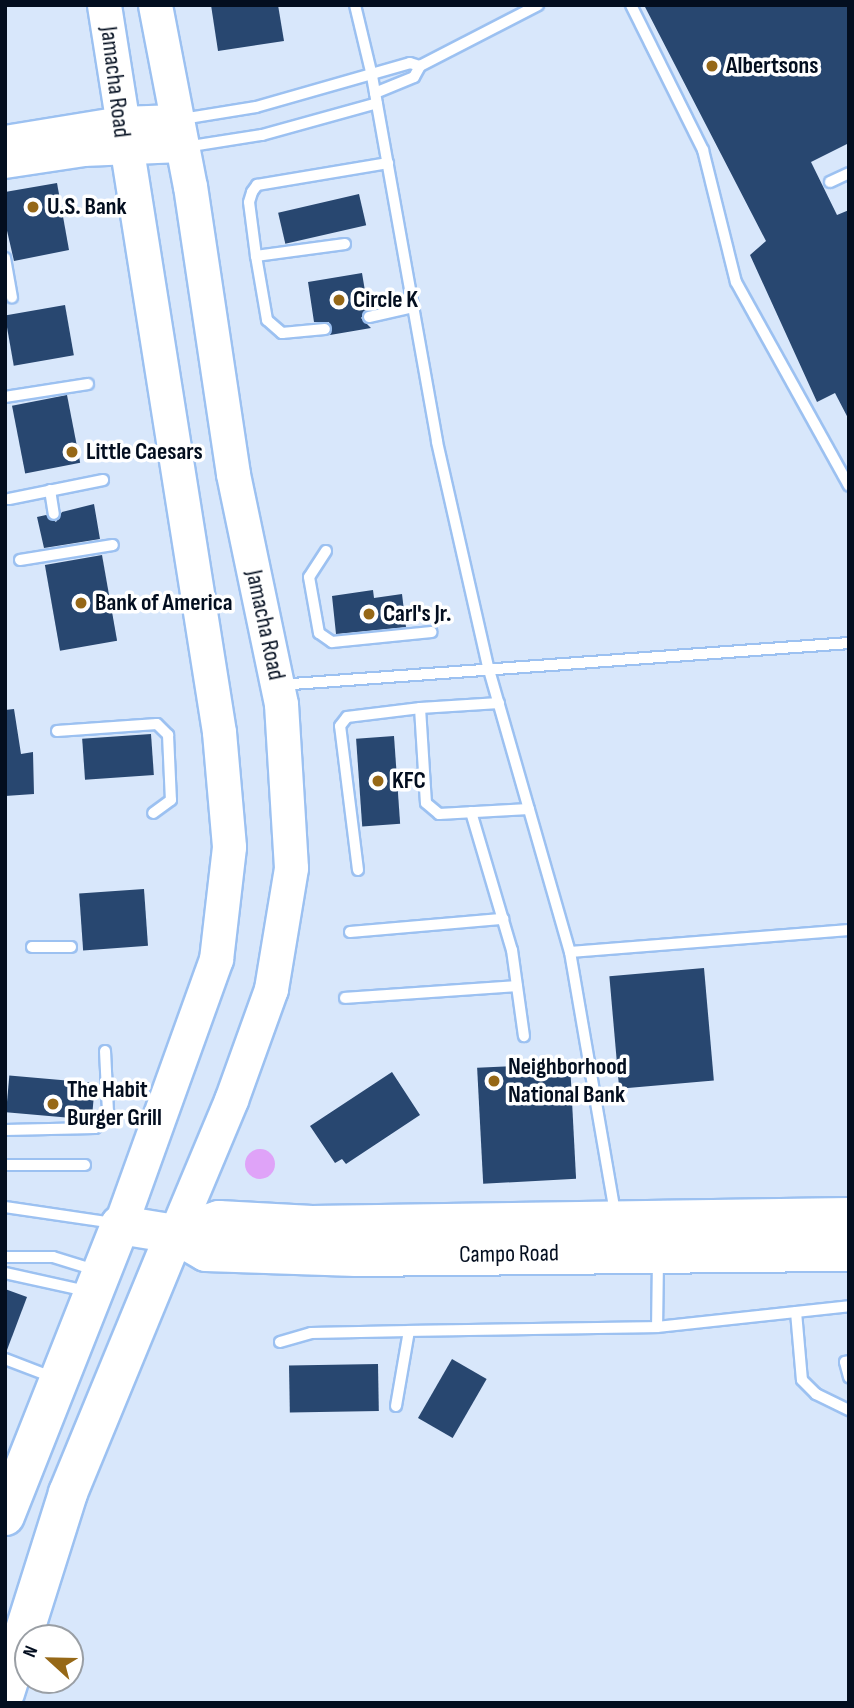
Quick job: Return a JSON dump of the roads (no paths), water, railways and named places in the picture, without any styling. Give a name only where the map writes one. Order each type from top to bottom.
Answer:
[{"type":"highway","name":"Campo Road","points":[[175,1234],[219,1220],[312,1226],[849,1217]]},
{"type":"highway","name":"Campo Road","points":[[120,1225],[175,1234],[206,1252],[356,1257],[849,1252]]},
{"type":"highway","points":[[5,1516],[120,1225]]},
{"type":"highway","points":[[5,1693],[68,1493],[175,1234]]},
{"type":"main road","name":"Jamacha Road","points":[[104,5],[122,135],[215,708],[229,847],[216,959],[120,1225]]},
{"type":"main road","name":"Jamacha Road","points":[[155,5],[179,134],[233,474],[277,685],[291,868],[271,989],[231,1100],[175,1234]]},
{"type":"street","points":[[5,141],[179,134]]},
{"type":"street","points":[[5,163],[122,135]]},
{"type":"lane","points":[[355,5],[372,76],[437,442],[489,670],[570,952],[617,1220]]},
{"type":"lane","points":[[179,134],[262,135],[376,98],[414,77],[420,66],[538,5]]},
{"type":"lane","points":[[631,5],[703,150],[736,282],[849,486]]},
{"type":"lane","points":[[179,134],[256,107],[410,63],[420,66]]},
{"type":"lane","points":[[325,329],[282,333],[267,320],[249,202],[257,185],[387,163]]},
{"type":"lane","points":[[831,182],[849,173]]},
{"type":"lane","points":[[256,256],[345,244]]},
{"type":"lane","points":[[5,258],[12,298]]},
{"type":"lane","points":[[369,317],[413,307]]},
{"type":"lane","points":[[5,397],[88,384]]},
{"type":"lane","points":[[9,499],[103,480]]},
{"type":"lane","points":[[50,490],[54,514]]},
{"type":"lane","points":[[58,541],[60,554]]},
{"type":"lane","points":[[20,560],[113,545]]},
{"type":"lane","points":[[326,551],[309,577],[319,633],[332,642],[432,632]]},
{"type":"lane","points":[[277,685],[849,643]]},
{"type":"lane","points":[[358,870],[340,726],[347,717],[420,708],[499,703]]},
{"type":"lane","points":[[420,708],[426,803],[439,814],[529,809]]},
{"type":"lane","points":[[57,731],[157,724],[168,735],[171,800],[153,813]]},
{"type":"lane","points":[[471,812],[503,919],[524,1036]]},
{"type":"lane","points":[[351,932],[503,919]]},
{"type":"lane","points":[[570,952],[849,930]]},
{"type":"lane","points":[[32,947],[71,947]]},
{"type":"lane","points":[[345,998],[517,986]]},
{"type":"lane","points":[[5,1130],[95,1128],[102,1123],[108,1112],[105,1051]]},
{"type":"lane","points":[[5,1165],[85,1165]]},
{"type":"lane","points":[[5,1207],[120,1225]]},
{"type":"lane","points":[[657,1326],[658,1253]]},
{"type":"lane","points":[[5,1256],[53,1257],[97,1282]]},
{"type":"lane","points":[[5,1273],[97,1282]]},
{"type":"lane","points":[[280,1342],[311,1333],[657,1326],[849,1306]]},
{"type":"lane","points":[[796,1312],[802,1380],[816,1394],[849,1410]]},
{"type":"lane","points":[[396,1406],[409,1331]]},
{"type":"lane","points":[[5,1359],[59,1379]]},
{"type":"lane","points":[[849,1361],[849,1377]]},
{"type":"place","name":"Albertsons","points":[[712,66]]},
{"type":"place","name":"U.S. Bank","points":[[33,207]]},
{"type":"place","name":"Circle K","points":[[339,300]]},
{"type":"place","name":"Little Caesars","points":[[72,452]]},
{"type":"place","name":"Bank of America","points":[[81,603]]},
{"type":"place","name":"Carl's Jr.","points":[[369,614]]},
{"type":"place","name":"KFC","points":[[378,781]]},
{"type":"place","name":"Neighborhood National Bank","points":[[494,1081]]},
{"type":"place","name":"The Habit Burger Grill","points":[[53,1104]]}]
